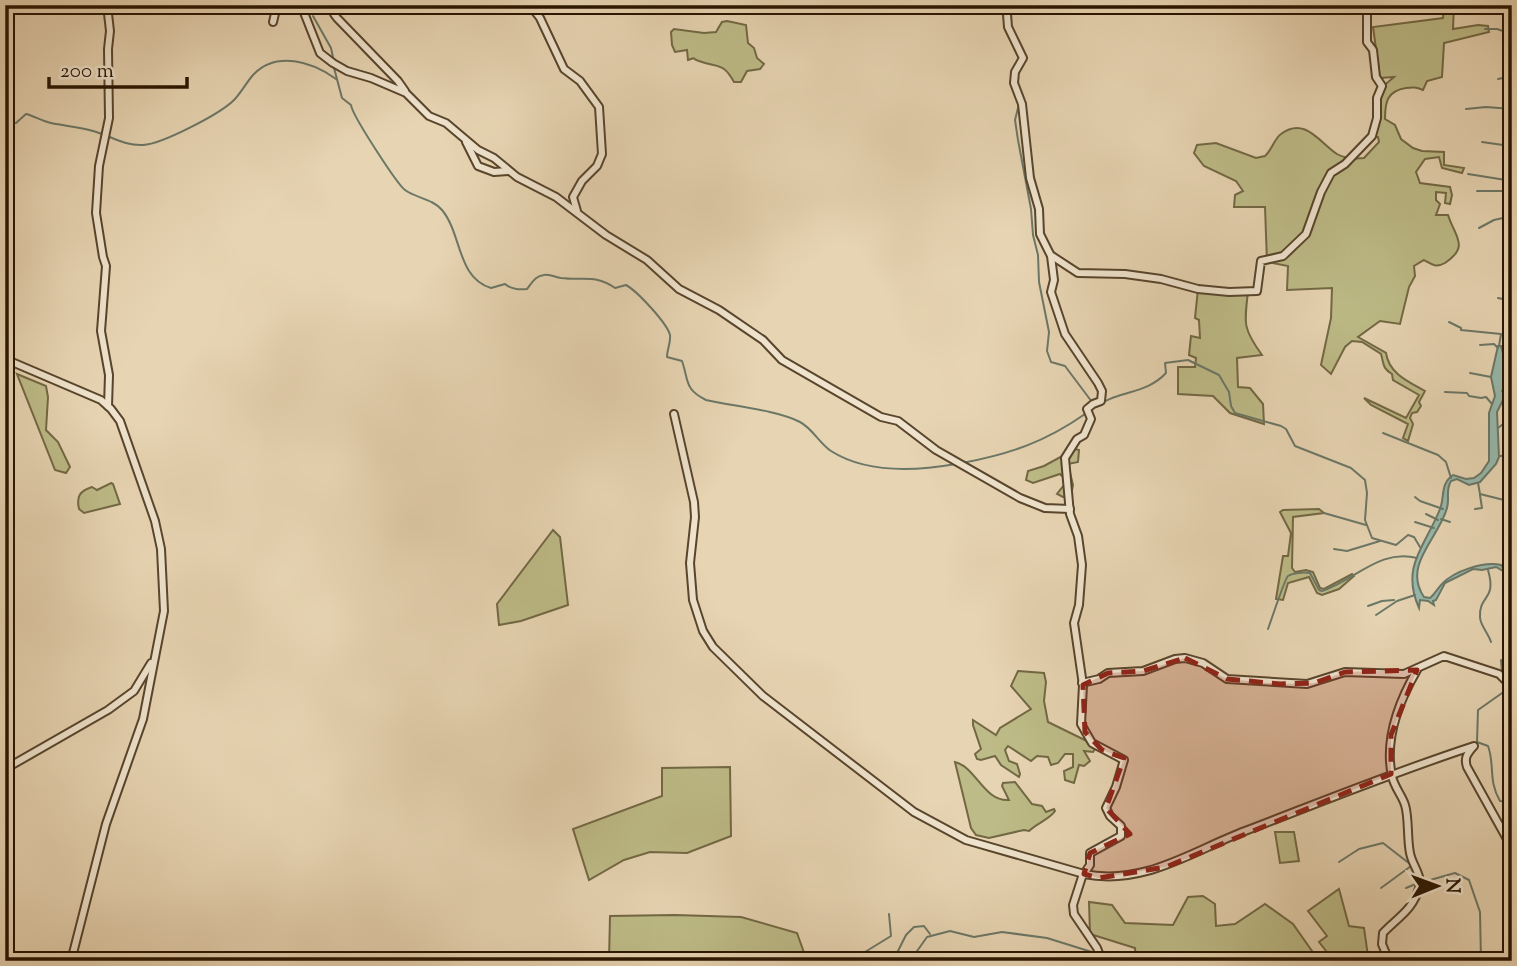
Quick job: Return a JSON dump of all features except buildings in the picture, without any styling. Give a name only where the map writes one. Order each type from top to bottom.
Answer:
[{"type":"street","points":[[107,5],[110,31],[109,118],[99,166],[96,214],[106,266],[101,331],[109,375],[108,406]]},
{"type":"street","points":[[273,22],[277,5]]},
{"type":"street","points":[[301,5],[320,53],[347,71],[406,93]]},
{"type":"street","points":[[336,5],[334,14],[337,18],[429,116],[446,122],[508,171],[542,188],[606,235],[647,260],[679,289],[719,310],[764,340],[782,360],[881,417],[898,421],[936,450],[1020,498],[1045,508],[1070,509]]},
{"type":"street","points":[[530,5],[540,18],[564,69],[580,82],[599,107],[602,154],[597,166],[582,181],[573,197],[578,213]]},
{"type":"street","points":[[1002,5],[1007,14],[1010,32],[1023,58],[1015,72],[1014,83],[1022,104],[1030,178],[1039,209],[1040,234],[1052,256],[1078,273],[1125,274],[1161,279],[1198,289],[1228,292],[1257,290],[1261,261],[1283,256],[1302,241],[1331,173],[1345,164],[1375,131],[1377,98],[1382,86],[1376,77],[1373,50],[1367,42],[1367,5]]},
{"type":"street","points":[[466,140],[478,166],[494,172],[508,171]]},
{"type":"street","points":[[1052,256],[1054,279],[1051,292],[1065,334],[1092,371],[1103,398],[1087,409],[1091,419],[1084,435],[1077,439],[1065,458],[1070,509],[1082,565],[1079,606],[1074,628],[1082,682],[1081,724],[1089,739],[1102,750],[1123,757],[1124,760],[1107,808],[1110,816],[1121,826],[1121,836],[1090,853],[1090,865],[1073,905],[1074,914],[1082,930],[1097,948],[1102,961]]},
{"type":"street","points":[[5,359],[101,400],[108,406],[120,421],[135,457],[161,549],[164,611],[143,719],[106,824],[71,961]]},
{"type":"street","points":[[674,414],[694,502],[690,563],[693,600],[703,631],[713,647],[763,696],[914,812],[966,840],[1100,878],[1166,867],[1222,840],[1391,774],[1474,746],[1466,754],[1467,767],[1512,848]]},
{"type":"street","points":[[1082,682],[1099,679],[1108,673],[1143,671],[1185,658],[1203,663],[1227,679],[1280,684],[1314,683],[1345,672],[1404,674],[1418,670],[1433,659],[1448,656],[1512,681]]},
{"type":"street","points":[[5,769],[108,710],[134,691],[154,658]]},
{"type":"street","points":[[1390,961],[1382,944],[1383,933],[1402,918],[1414,902],[1420,884],[1410,855],[1406,807],[1391,774],[1391,734],[1404,695],[1418,670]]},
{"type":"highlighted area","points":[[1185,658],[1227,679],[1280,684],[1314,683],[1345,672],[1417,670],[1391,735],[1391,774],[1166,867],[1099,878],[1084,874],[1090,853],[1130,834],[1106,808],[1124,758],[1102,750],[1085,732],[1083,685],[1108,673],[1143,671]]},
{"type":"shaded area","points":[[1444,5],[1454,5],[1453,29],[1478,25],[1488,26],[1489,32],[1444,43],[1442,77],[1427,81],[1423,90],[1411,87],[1395,92],[1388,98],[1385,119],[1395,125],[1401,139],[1413,148],[1444,152],[1444,165],[1464,168],[1462,173],[1442,168],[1439,157],[1425,159],[1416,172],[1420,183],[1450,187],[1450,204],[1445,203],[1446,193],[1436,192],[1436,200],[1440,204],[1436,215],[1448,215],[1459,246],[1453,257],[1442,265],[1434,265],[1424,260],[1414,266],[1415,276],[1409,287],[1400,324],[1380,321],[1358,337],[1386,353],[1395,372],[1425,391],[1419,402],[1421,406],[1410,418],[1413,424],[1408,441],[1403,438],[1408,424],[1371,405],[1364,398],[1406,418],[1419,395],[1393,380],[1392,374],[1384,366],[1381,354],[1362,342],[1352,341],[1345,347],[1331,374],[1321,365],[1331,318],[1332,288],[1287,290],[1288,266],[1267,262],[1265,207],[1234,207],[1235,195],[1243,191],[1236,181],[1204,166],[1194,153],[1197,145],[1216,143],[1256,158],[1265,156],[1281,134],[1297,128],[1312,133],[1340,156],[1364,158],[1379,142],[1378,137],[1372,136],[1380,89],[1394,77],[1380,78],[1373,27],[1443,18]]},
{"type":"shaded area","points":[[722,22],[746,25],[748,43],[764,64],[760,69],[747,71],[741,82],[734,82],[727,71],[720,67],[694,58],[688,60],[687,50],[675,52],[672,45],[671,32],[674,29],[716,32]]},
{"type":"shaded area","points":[[1198,289],[1248,292],[1246,326],[1262,355],[1237,358],[1238,387],[1250,388],[1263,404],[1264,424],[1230,413],[1213,396],[1178,394],[1178,367],[1195,367],[1196,358],[1189,355],[1191,336],[1200,338],[1199,320],[1195,318]]},
{"type":"shaded area","points":[[1512,339],[1512,350],[1506,365],[1503,400],[1497,412],[1499,457],[1480,482],[1469,485],[1457,479],[1451,481],[1443,519],[1424,552],[1417,574],[1418,585],[1424,597],[1430,598],[1447,579],[1461,571],[1486,564],[1501,565],[1507,573],[1512,609],[1503,571],[1496,567],[1473,569],[1445,583],[1433,601],[1434,605],[1420,600],[1419,608],[1412,580],[1417,556],[1440,509],[1444,486],[1449,479],[1453,475],[1466,479],[1474,478],[1489,461],[1489,413],[1495,396],[1491,377],[1498,346],[1501,346],[1503,353]]},
{"type":"shaded area","points":[[17,374],[46,386],[46,430],[58,442],[70,467],[66,473],[55,470]]},
{"type":"shaded area","points":[[1075,449],[1079,450],[1078,462],[1068,464],[1073,485],[1071,495],[1063,497],[1057,494],[1064,485],[1060,474],[1033,483],[1026,480],[1028,471],[1044,466]]},
{"type":"shaded area","points":[[111,483],[120,504],[84,513],[79,509],[79,497],[84,490],[92,487],[97,490]]},
{"type":"shaded area","points":[[1319,509],[1324,513],[1293,517],[1292,568],[1295,572],[1313,572],[1320,588],[1324,589],[1352,574],[1354,576],[1339,589],[1322,595],[1317,593],[1309,577],[1288,583],[1283,600],[1276,599],[1283,556],[1288,556],[1291,533],[1280,512]]},
{"type":"shaded area","points":[[553,530],[560,537],[568,605],[521,621],[499,625],[497,604]]},
{"type":"shaded area","points":[[1018,671],[1044,673],[1044,701],[1048,722],[1097,746],[1093,752],[1084,751],[1090,761],[1084,766],[1079,765],[1074,783],[1065,780],[1064,771],[1073,767],[1073,754],[1065,754],[1058,763],[1051,765],[1048,757],[1037,756],[1031,761],[1008,746],[1005,750],[1009,761],[1017,764],[1019,777],[1001,765],[995,756],[977,759],[975,754],[981,749],[973,720],[996,735],[1000,728],[1031,709],[1011,686]]},
{"type":"shaded area","points":[[955,762],[969,770],[993,796],[1009,800],[1003,783],[1015,782],[1032,804],[1042,806],[1046,812],[1055,811],[1029,831],[989,838],[976,835],[971,828]]},
{"type":"shaded area","points":[[730,767],[731,836],[687,853],[650,852],[624,860],[589,880],[573,829],[662,796],[662,768]]},
{"type":"shaded area","points":[[1275,832],[1294,832],[1299,861],[1280,863]]},
{"type":"shaded area","points":[[1339,889],[1349,926],[1364,928],[1368,956],[1357,961],[1334,961],[1319,942],[1327,936],[1308,911]]},
{"type":"shaded area","points":[[1203,896],[1215,904],[1216,926],[1235,924],[1265,904],[1293,924],[1319,961],[1136,961],[1135,948],[1090,934],[1089,902],[1112,905],[1125,923],[1173,925],[1188,897]]},
{"type":"shaded area","points":[[610,916],[741,917],[797,933],[807,961],[609,961]]},
{"type":"waterway","points":[[313,16],[331,48],[334,62]]},
{"type":"waterway","points":[[1485,29],[1497,29],[1512,34]]},
{"type":"waterway","points":[[5,121],[16,123],[26,114],[51,123],[143,145],[176,134],[217,113],[234,100],[253,75],[272,63],[294,61],[317,68],[336,79]]},
{"type":"waterway","points":[[334,68],[342,98],[351,105],[385,163],[405,190],[434,203],[442,210],[466,265],[480,283],[491,288],[505,284],[515,289],[527,289],[536,278],[546,275],[595,279],[615,288],[626,285],[644,300],[668,330],[670,340],[667,357],[682,361],[691,388],[706,400],[767,411],[800,422],[831,451],[860,464],[892,469],[956,464]]},
{"type":"waterway","points":[[1498,79],[1512,76]]},
{"type":"waterway","points":[[1019,104],[1015,120],[1049,332],[1047,351],[1051,362],[1065,366],[1092,402]]},
{"type":"waterway","points":[[1466,109],[1512,109]]},
{"type":"waterway","points":[[1482,142],[1510,146],[1512,150]]},
{"type":"waterway","points":[[1468,174],[1512,181]]},
{"type":"waterway","points":[[1477,191],[1512,191]]},
{"type":"waterway","points":[[1479,228],[1494,220],[1512,216]]},
{"type":"waterway","points":[[1498,298],[1512,301]]},
{"type":"waterway","points":[[1449,322],[1461,330],[1501,334],[1499,346]]},
{"type":"waterway","points":[[1480,345],[1494,344],[1498,348]]},
{"type":"waterway","points":[[1505,366],[1512,359]]},
{"type":"waterway","points":[[1096,405],[1155,382],[1166,373],[1165,363],[1188,360],[1219,375],[1229,392],[1235,413],[1281,426],[1286,429],[1295,446],[1351,468],[1365,480],[1365,520],[1372,538],[1396,545],[1408,535],[1414,537],[1420,547]]},
{"type":"waterway","points":[[1470,373],[1491,377]]},
{"type":"waterway","points":[[1503,382],[1512,382]]},
{"type":"waterway","points":[[1502,391],[1512,390]]},
{"type":"waterway","points":[[1445,392],[1486,397],[1492,404]]},
{"type":"waterway","points":[[962,463],[1026,446],[1085,414]]},
{"type":"waterway","points":[[1498,428],[1507,421],[1512,421]]},
{"type":"waterway","points":[[1383,433],[1438,455],[1446,462],[1451,478]]},
{"type":"waterway","points":[[1500,456],[1512,455]]},
{"type":"waterway","points":[[1478,483],[1480,494],[1512,502]]},
{"type":"waterway","points":[[1475,509],[1482,508],[1480,495]]},
{"type":"waterway","points":[[1415,497],[1443,509]]},
{"type":"waterway","points":[[1504,513],[1508,501]]},
{"type":"waterway","points":[[1324,513],[1366,525]]},
{"type":"waterway","points":[[1426,514],[1438,520]]},
{"type":"waterway","points":[[1441,519],[1450,522]]},
{"type":"waterway","points":[[1415,522],[1434,528]]},
{"type":"waterway","points":[[1334,549],[1347,551],[1380,541]]},
{"type":"waterway","points":[[1268,629],[1284,584],[1290,575],[1310,573],[1322,591],[1379,561],[1404,556],[1417,558]]},
{"type":"waterway","points":[[1488,570],[1490,587],[1482,604],[1480,617],[1491,642]]},
{"type":"waterway","points":[[1376,615],[1397,601],[1415,595]]},
{"type":"waterway","points":[[1368,606],[1394,600]]},
{"type":"waterway","points":[[1501,660],[1502,672]]},
{"type":"waterway","points":[[1501,672],[1512,676]]},
{"type":"waterway","points":[[1512,686],[1478,710],[1477,742],[1488,746],[1494,787],[1500,801],[1512,802]]},
{"type":"waterway","points":[[1339,862],[1359,849],[1383,843],[1410,864]]},
{"type":"waterway","points":[[1381,888],[1411,866]]},
{"type":"waterway","points":[[1423,882],[1455,873],[1469,880],[1480,912],[1481,961]]},
{"type":"waterway","points":[[1406,888],[1418,883]]},
{"type":"waterway","points":[[865,961],[865,952],[891,936],[889,914]]},
{"type":"waterway","points":[[893,961],[906,935],[914,927],[924,926],[930,934]]},
{"type":"waterway","points":[[910,961],[927,937],[950,931],[974,937],[1002,932],[1047,938],[1095,953]]},
{"type":"waterway","points":[[1499,961],[1509,949],[1512,939]]},
{"type":"waterway","points":[[1104,955],[1125,961]]},
{"type":"waterway","points":[[1216,961],[1251,961]]}]
